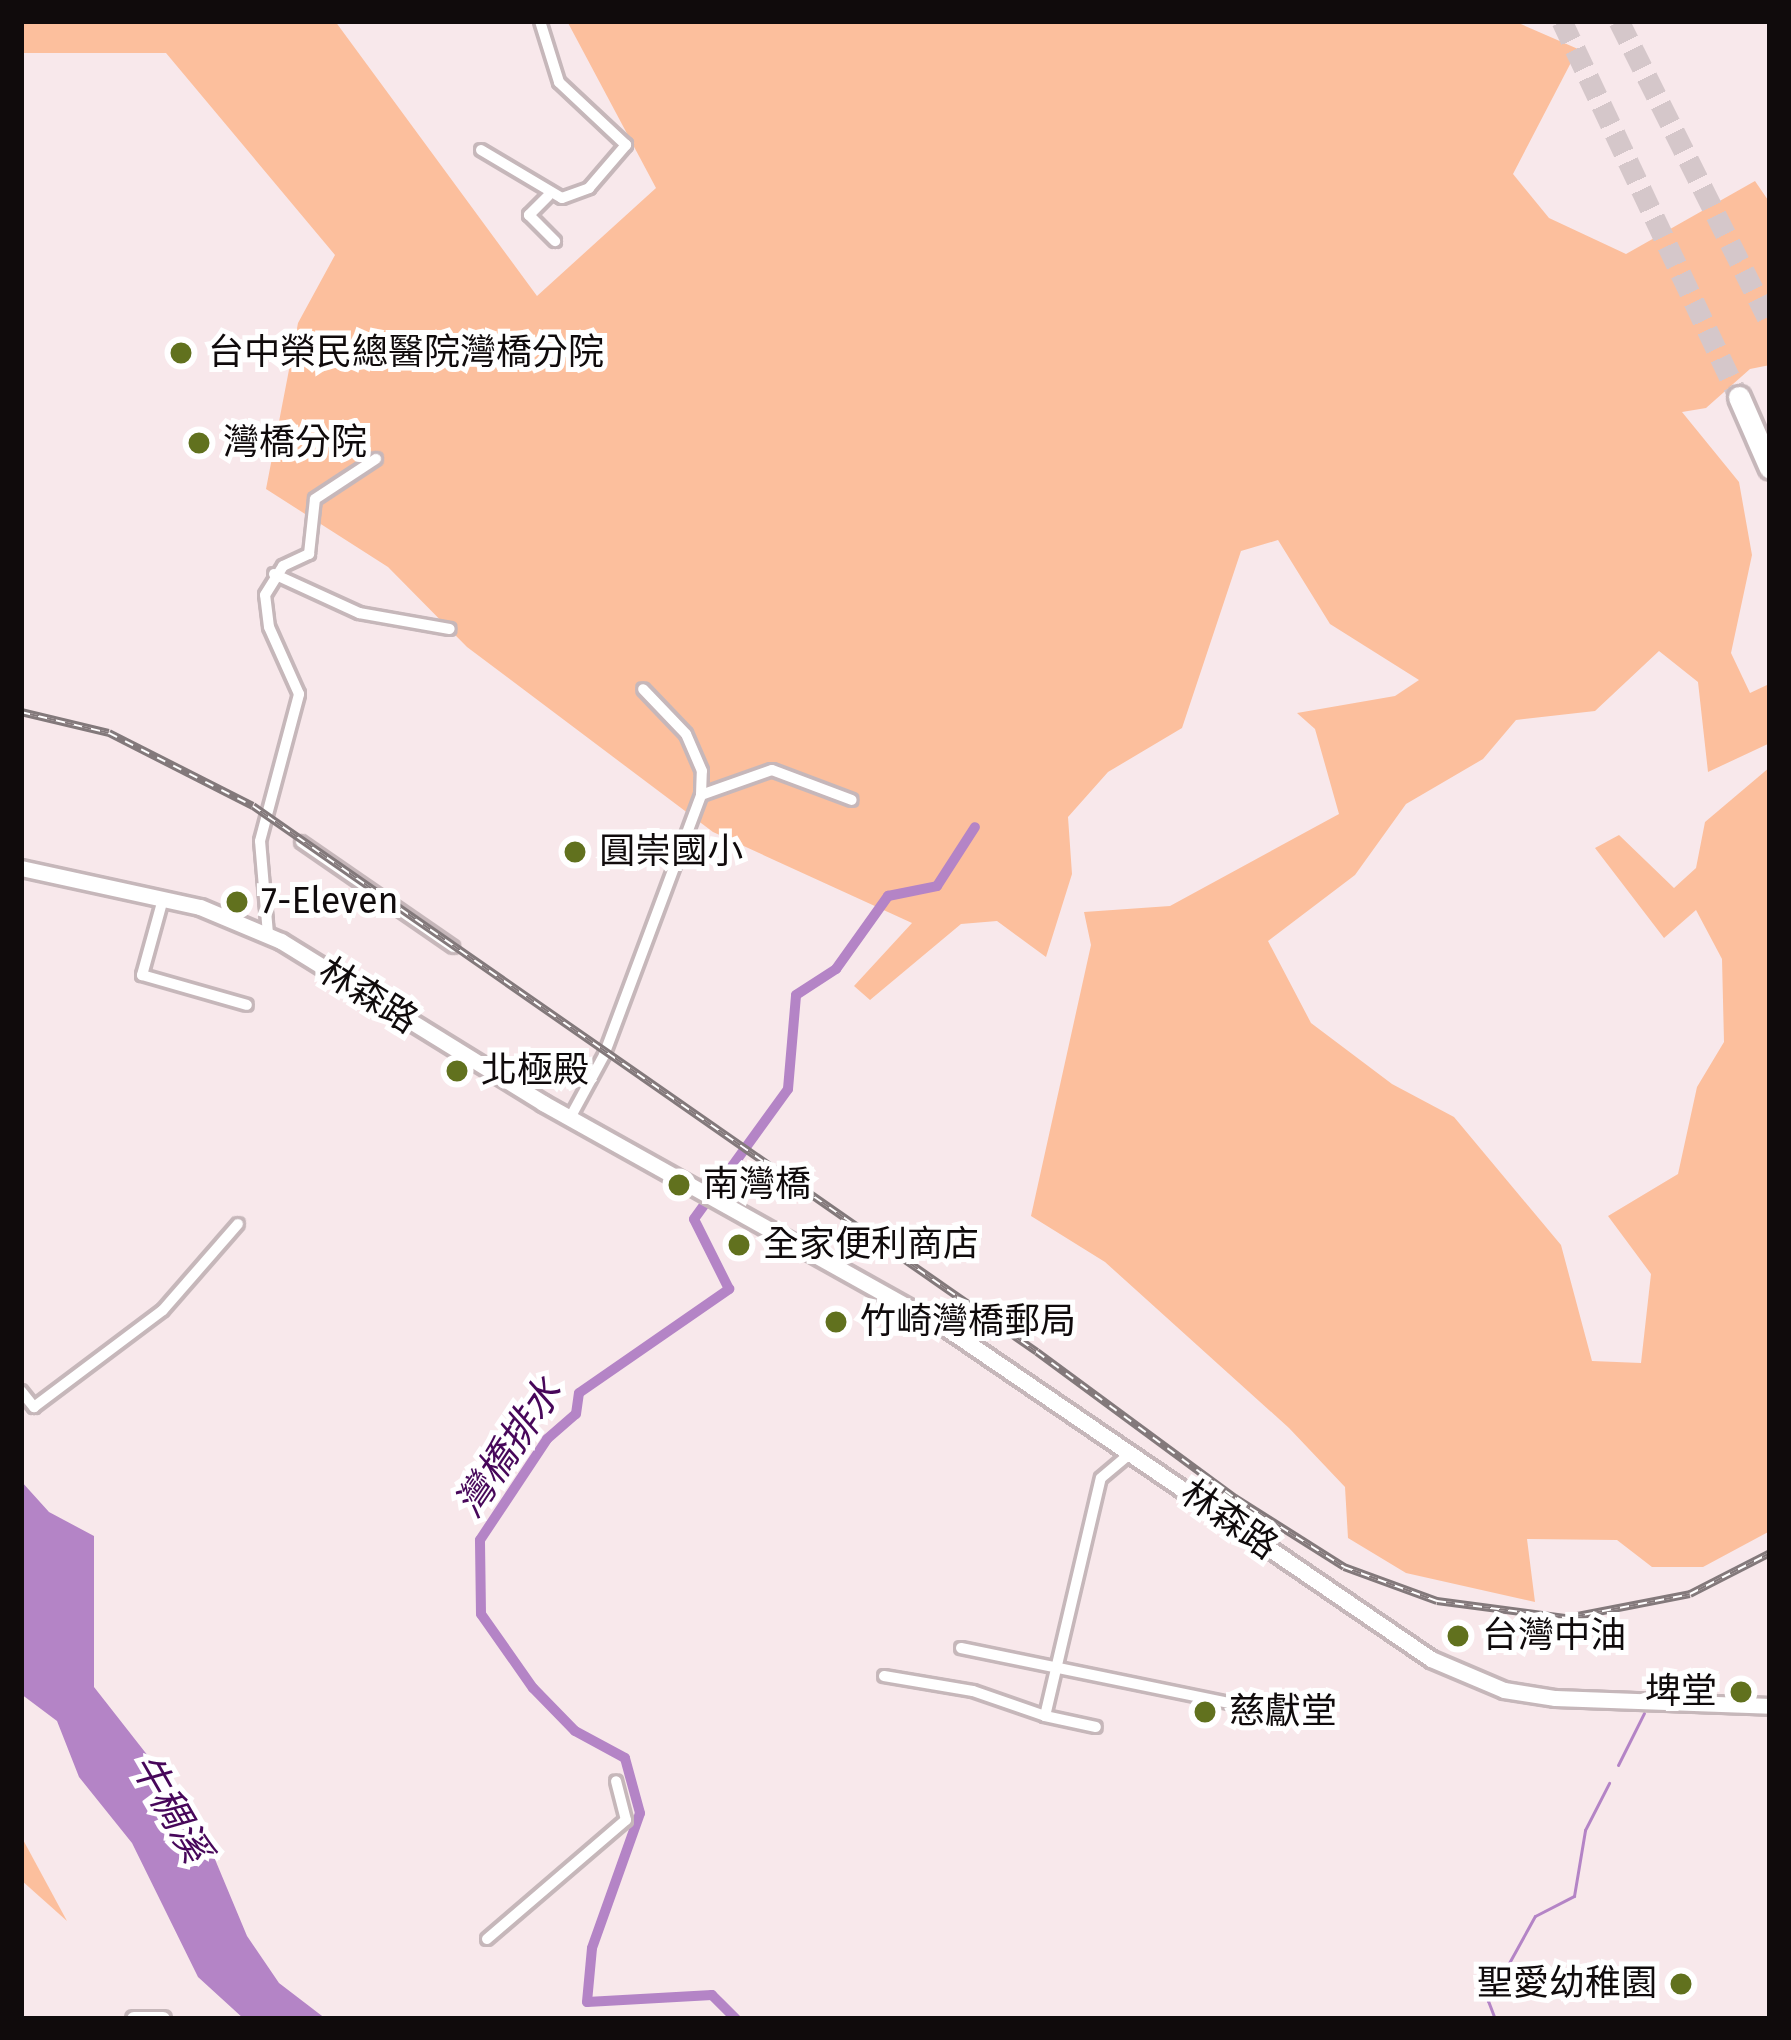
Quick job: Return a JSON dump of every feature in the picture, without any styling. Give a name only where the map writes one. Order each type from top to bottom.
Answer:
[{"type":"highway","points":[[1739,397],[1770,469]]},
{"type":"main road","name":"林森路","points":[[21,868],[163,899],[268,934],[570,1118],[946,1328],[1382,1628],[1488,1684],[1556,1698],[1770,1706]]},
{"type":"street","points":[[481,150],[548,196],[574,197],[590,188],[626,145],[606,120],[583,112],[559,82],[540,21]]},
{"type":"street","points":[[548,196],[529,215],[555,242]]},
{"type":"street","points":[[268,934],[260,841],[299,694],[269,627],[265,595],[274,574],[309,554],[315,499],[376,459]]},
{"type":"street","points":[[274,574],[359,613],[450,629]]},
{"type":"street","points":[[570,1118],[604,1055],[701,795],[703,770],[686,734],[643,689]]},
{"type":"street","points":[[701,795],[772,770],[852,800]]},
{"type":"street","points":[[302,842],[453,947]]},
{"type":"street","points":[[163,899],[142,975],[247,1005]]},
{"type":"street","points":[[21,1391],[34,1407],[163,1310],[238,1224]]},
{"type":"street","points":[[1045,1716],[1101,1478],[1131,1453]]},
{"type":"street","points":[[961,1648],[1274,1712]]},
{"type":"street","points":[[884,1676],[973,1691],[1045,1716],[1096,1727]]},
{"type":"street","points":[[487,1939],[626,1820],[616,1781]]},
{"type":"street","points":[[134,2019],[163,2019]]},
{"type":"shaded area","points":[[21,21],[335,21],[537,296],[656,188],[567,21],[1514,21],[1578,49],[1513,174],[1549,218],[1626,254],[1755,181],[1770,203],[1770,365],[1750,369],[1706,408],[1682,412],[1739,482],[1752,555],[1731,653],[1750,693],[1767,685],[1770,743],[1708,772],[1698,682],[1659,651],[1595,711],[1516,720],[1483,759],[1406,804],[1355,875],[1268,941],[1311,1023],[1392,1084],[1454,1117],[1561,1245],[1592,1361],[1641,1363],[1651,1274],[1608,1216],[1678,1174],[1697,1087],[1724,1042],[1722,959],[1696,910],[1664,938],[1595,848],[1619,835],[1674,888],[1696,868],[1705,822],[1770,767],[1770,1531],[1703,1567],[1652,1567],[1617,1540],[1527,1539],[1535,1602],[1406,1573],[1348,1538],[1345,1487],[1289,1428],[1105,1262],[1031,1216],[1091,945],[1084,912],[1170,906],[1339,814],[1315,729],[1297,713],[1395,696],[1419,680],[1330,624],[1278,540],[1241,551],[1182,728],[1108,772],[1068,817],[1072,874],[1046,957],[997,921],[961,924],[870,1000],[854,986],[912,923],[713,832],[467,647],[388,567],[266,489],[298,323],[335,255],[166,53],[21,53]]},
{"type":"shaded area","points":[[21,1836],[67,1921],[21,1880]]},
{"type":"water","name":"牛稠溪","points":[[21,1481],[49,1512],[94,1536],[94,1687],[199,1821],[247,1936],[279,1983],[326,2019],[244,2019],[198,1977],[132,1843],[79,1777],[57,1721],[21,1694]]},
{"type":"waterway","name":"灣橋排水","points":[[736,2019],[712,1995],[587,2002],[592,1948],[640,1813],[625,1758],[575,1731],[533,1688],[481,1614],[480,1540],[547,1439],[576,1414],[579,1393],[729,1289],[694,1219],[788,1089],[796,995],[836,969],[888,896],[937,886],[975,827]]},
{"type":"waterway","points":[[1618,1765],[1644,1713]]},
{"type":"waterway","points":[[1495,2019],[1488,2001],[1535,1916],[1574,1896],[1585,1830],[1609,1783]]},
{"type":"tunnel","points":[[1562,21],[1739,397]]},
{"type":"tunnel","points":[[1619,21],[1770,322]]},
{"type":"railway","points":[[21,712],[109,733],[253,806],[1037,1352],[1235,1498],[1344,1567],[1437,1601],[1567,1618],[1690,1594],[1770,1553]]},
{"type":"place","name":"台中榮民總醫院灣橋分院","points":[[181,353]]},
{"type":"place","name":"灣橋分院","points":[[199,443]]},
{"type":"place","name":"圓崇國小","points":[[575,852]]},
{"type":"place","name":"7-Eleven","points":[[237,902]]},
{"type":"place","name":"北極殿","points":[[457,1071]]},
{"type":"place","name":"南灣橋","points":[[679,1185]]},
{"type":"place","name":"全家便利商店","points":[[739,1245]]},
{"type":"place","name":"竹崎灣橋郵局","points":[[836,1322]]},
{"type":"place","name":"台灣中油","points":[[1458,1636]]},
{"type":"place","name":"埤堂","points":[[1741,1692]]},
{"type":"place","name":"慈獻堂","points":[[1205,1712]]},
{"type":"place","name":"聖愛幼稚園","points":[[1681,1984]]}]
